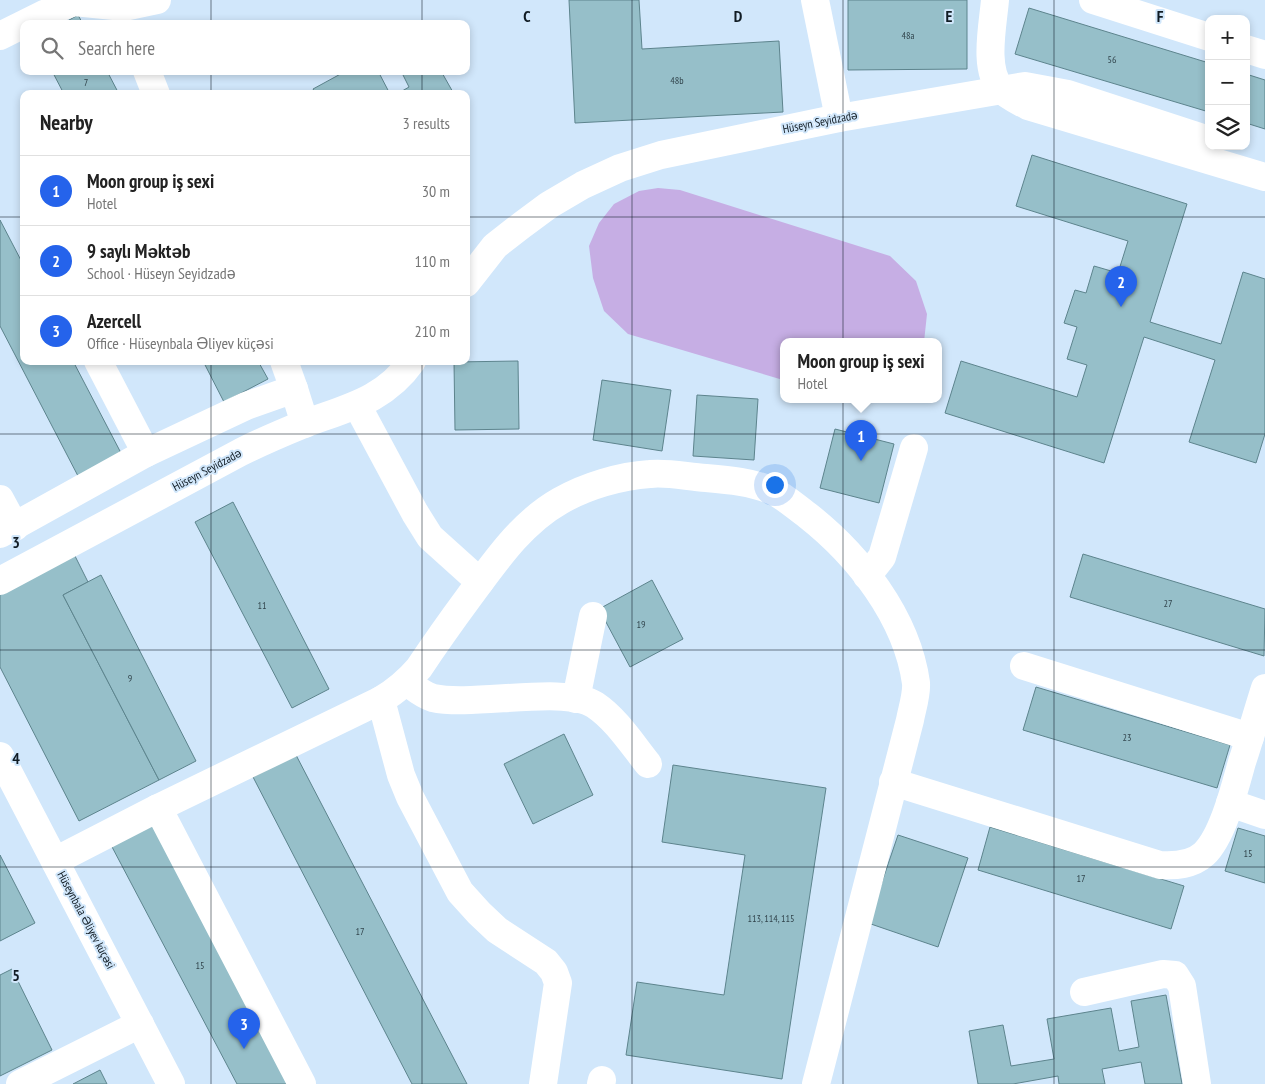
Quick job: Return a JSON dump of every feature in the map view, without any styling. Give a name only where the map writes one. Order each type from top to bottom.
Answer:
[{"type":"street","points":[[32,20],[73,1],[126,15],[157,0]]},
{"type":"street","points":[[815,0],[839,118]]},
{"type":"street","points":[[995,0],[990,57],[994,76],[1001,89],[1015,99],[1028,106],[1265,178]]},
{"type":"street","points":[[1093,0],[1205,36]]},
{"type":"street","points":[[0,36],[20,26]]},
{"type":"street","points":[[1250,50],[1265,55]]},
{"type":"street","points":[[149,75],[154,90]]},
{"type":"street","name":"Hüseyn Seyidzadə","points":[[470,278],[495,246],[522,225],[557,200],[583,185],[620,168],[661,155],[839,118],[1025,86],[1068,94],[1205,139]]},
{"type":"street","points":[[1239,150],[1265,159]]},
{"type":"street","points":[[100,365],[146,453]]},
{"type":"street","points":[[285,365],[305,424]]},
{"type":"street","name":"Hüseyn Seyidzadə","points":[[0,582],[240,452],[305,424],[357,405],[387,388],[408,365]]},
{"type":"street","points":[[0,499],[7,530],[146,453],[246,406],[294,389]]},
{"type":"street","points":[[357,405],[415,513],[430,537],[480,582]]},
{"type":"street","points":[[867,576],[882,557],[914,448]]},
{"type":"street","points":[[55,861],[158,808],[381,700],[407,682],[500,556],[529,524],[559,502],[584,490],[622,479],[651,474],[749,483],[773,492],[788,501],[821,526],[848,552],[867,576],[896,620],[906,646],[916,684],[910,720],[816,1084]]},
{"type":"street","points":[[576,698],[593,616]]},
{"type":"street","points":[[1024,666],[1250,736]]},
{"type":"street","points":[[407,682],[432,698],[494,699],[554,696],[576,698],[594,704],[611,720],[648,764]]},
{"type":"street","points":[[893,782],[1160,865],[1177,866],[1191,862],[1203,854],[1214,842],[1230,803],[1265,688]]},
{"type":"street","points":[[381,700],[401,776],[410,798],[460,892],[478,913],[497,930],[546,962],[554,972],[558,983],[543,1084]]},
{"type":"street","name":"Hüseynbala Əliyev küçəsi","points":[[0,756],[171,1084]]},
{"type":"street","points":[[1230,803],[1265,814]]},
{"type":"street","points":[[158,808],[302,1084]]},
{"type":"street","points":[[1084,992],[1163,974],[1175,975],[1182,986],[1197,1084]]},
{"type":"street","points":[[20,1084],[140,1024]]},
{"type":"shaded area","points":[[658,188],[680,190],[890,256],[916,281],[927,314],[924,338],[780,338],[780,379],[628,334],[604,311],[593,278],[589,246],[599,223],[614,204],[639,191]]},
{"type":"building","points":[[569,0],[639,0],[642,49],[779,41],[783,112],[575,123]]},
{"type":"building","points":[[848,0],[967,0],[967,69],[848,70]]},
{"type":"building","points":[[1029,8],[1205,62],[1205,111],[1015,54]]},
{"type":"building","points":[[78,15],[81,20],[69,20]]},
{"type":"building","points":[[54,75],[109,75],[117,90],[62,90]]},
{"type":"building","points":[[339,75],[380,75],[388,90],[314,90]]},
{"type":"building","points":[[403,75],[443,75],[452,90],[404,90],[409,87]]},
{"type":"building","points":[[1250,75],[1265,80],[1265,129],[1250,124]]},
{"type":"building","points":[[1032,155],[1187,204],[1150,322],[1221,344],[1243,272],[1265,279],[1265,434],[1256,463],[1189,442],[1215,360],[1144,337],[1104,463],[945,413],[961,361],[1077,397],[1087,365],[1067,359],[1077,327],[1064,323],[1075,290],[1086,293],[1094,266],[1118,273],[1128,241],[1016,206]]},
{"type":"building","points":[[0,220],[20,258],[20,364],[0,326]]},
{"type":"building","points":[[518,361],[519,429],[455,430],[454,365],[470,365],[470,362]]},
{"type":"building","points":[[20,365],[75,365],[121,453],[78,476]]},
{"type":"building","points":[[205,365],[260,365],[268,379],[224,402]]},
{"type":"building","points":[[602,380],[671,390],[662,451],[593,440]]},
{"type":"building","points":[[697,395],[758,399],[754,460],[693,456]]},
{"type":"building","points":[[835,429],[894,444],[879,503],[820,488]]},
{"type":"building","points":[[233,502],[329,689],[292,708],[195,522]]},
{"type":"building","points":[[74,554],[88,582],[63,595],[159,780],[79,821],[0,667],[0,592]]},
{"type":"building","points":[[1083,554],[1265,609],[1264,656],[1070,597]]},
{"type":"building","points":[[101,575],[196,761],[159,780],[63,595]]},
{"type":"building","points":[[652,580],[683,639],[630,667],[599,609]]},
{"type":"building","points":[[1036,687],[1230,745],[1217,788],[1023,730]]},
{"type":"building","points":[[564,734],[593,795],[533,824],[504,764]]},
{"type":"building","points":[[296,755],[467,1084],[412,1084],[253,777]]},
{"type":"building","points":[[673,765],[826,788],[782,1079],[626,1055],[637,982],[724,995],[745,855],[662,842]]},
{"type":"building","points":[[154,825],[290,1084],[237,1084],[111,845]]},
{"type":"building","points":[[990,827],[1184,886],[1171,929],[978,870]]},
{"type":"building","points":[[1238,828],[1265,836],[1265,883],[1225,871]]},
{"type":"building","points":[[898,835],[968,858],[938,947],[868,923]]},
{"type":"building","points":[[0,855],[35,923],[0,941]]},
{"type":"building","points":[[12,969],[52,1050],[0,1076],[0,975]]},
{"type":"building","points":[[1166,995],[1182,1084],[1145,1084],[1141,1062],[1102,1069],[1105,1084],[1059,1084],[1058,1076],[1013,1084],[978,1084],[969,1031],[1003,1025],[1011,1066],[1054,1059],[1047,1019],[1111,1008],[1119,1051],[1139,1047],[1131,1001]]},
{"type":"building","points":[[100,1070],[107,1084],[73,1084]]},
{"type":"place","name":"9 saylı Məktəb","points":[[1121,307]]},
{"type":"place","name":"Moon group iş sexi","points":[[861,461]]},
{"type":"place","name":"Azercell","points":[[244,1049]]}]
